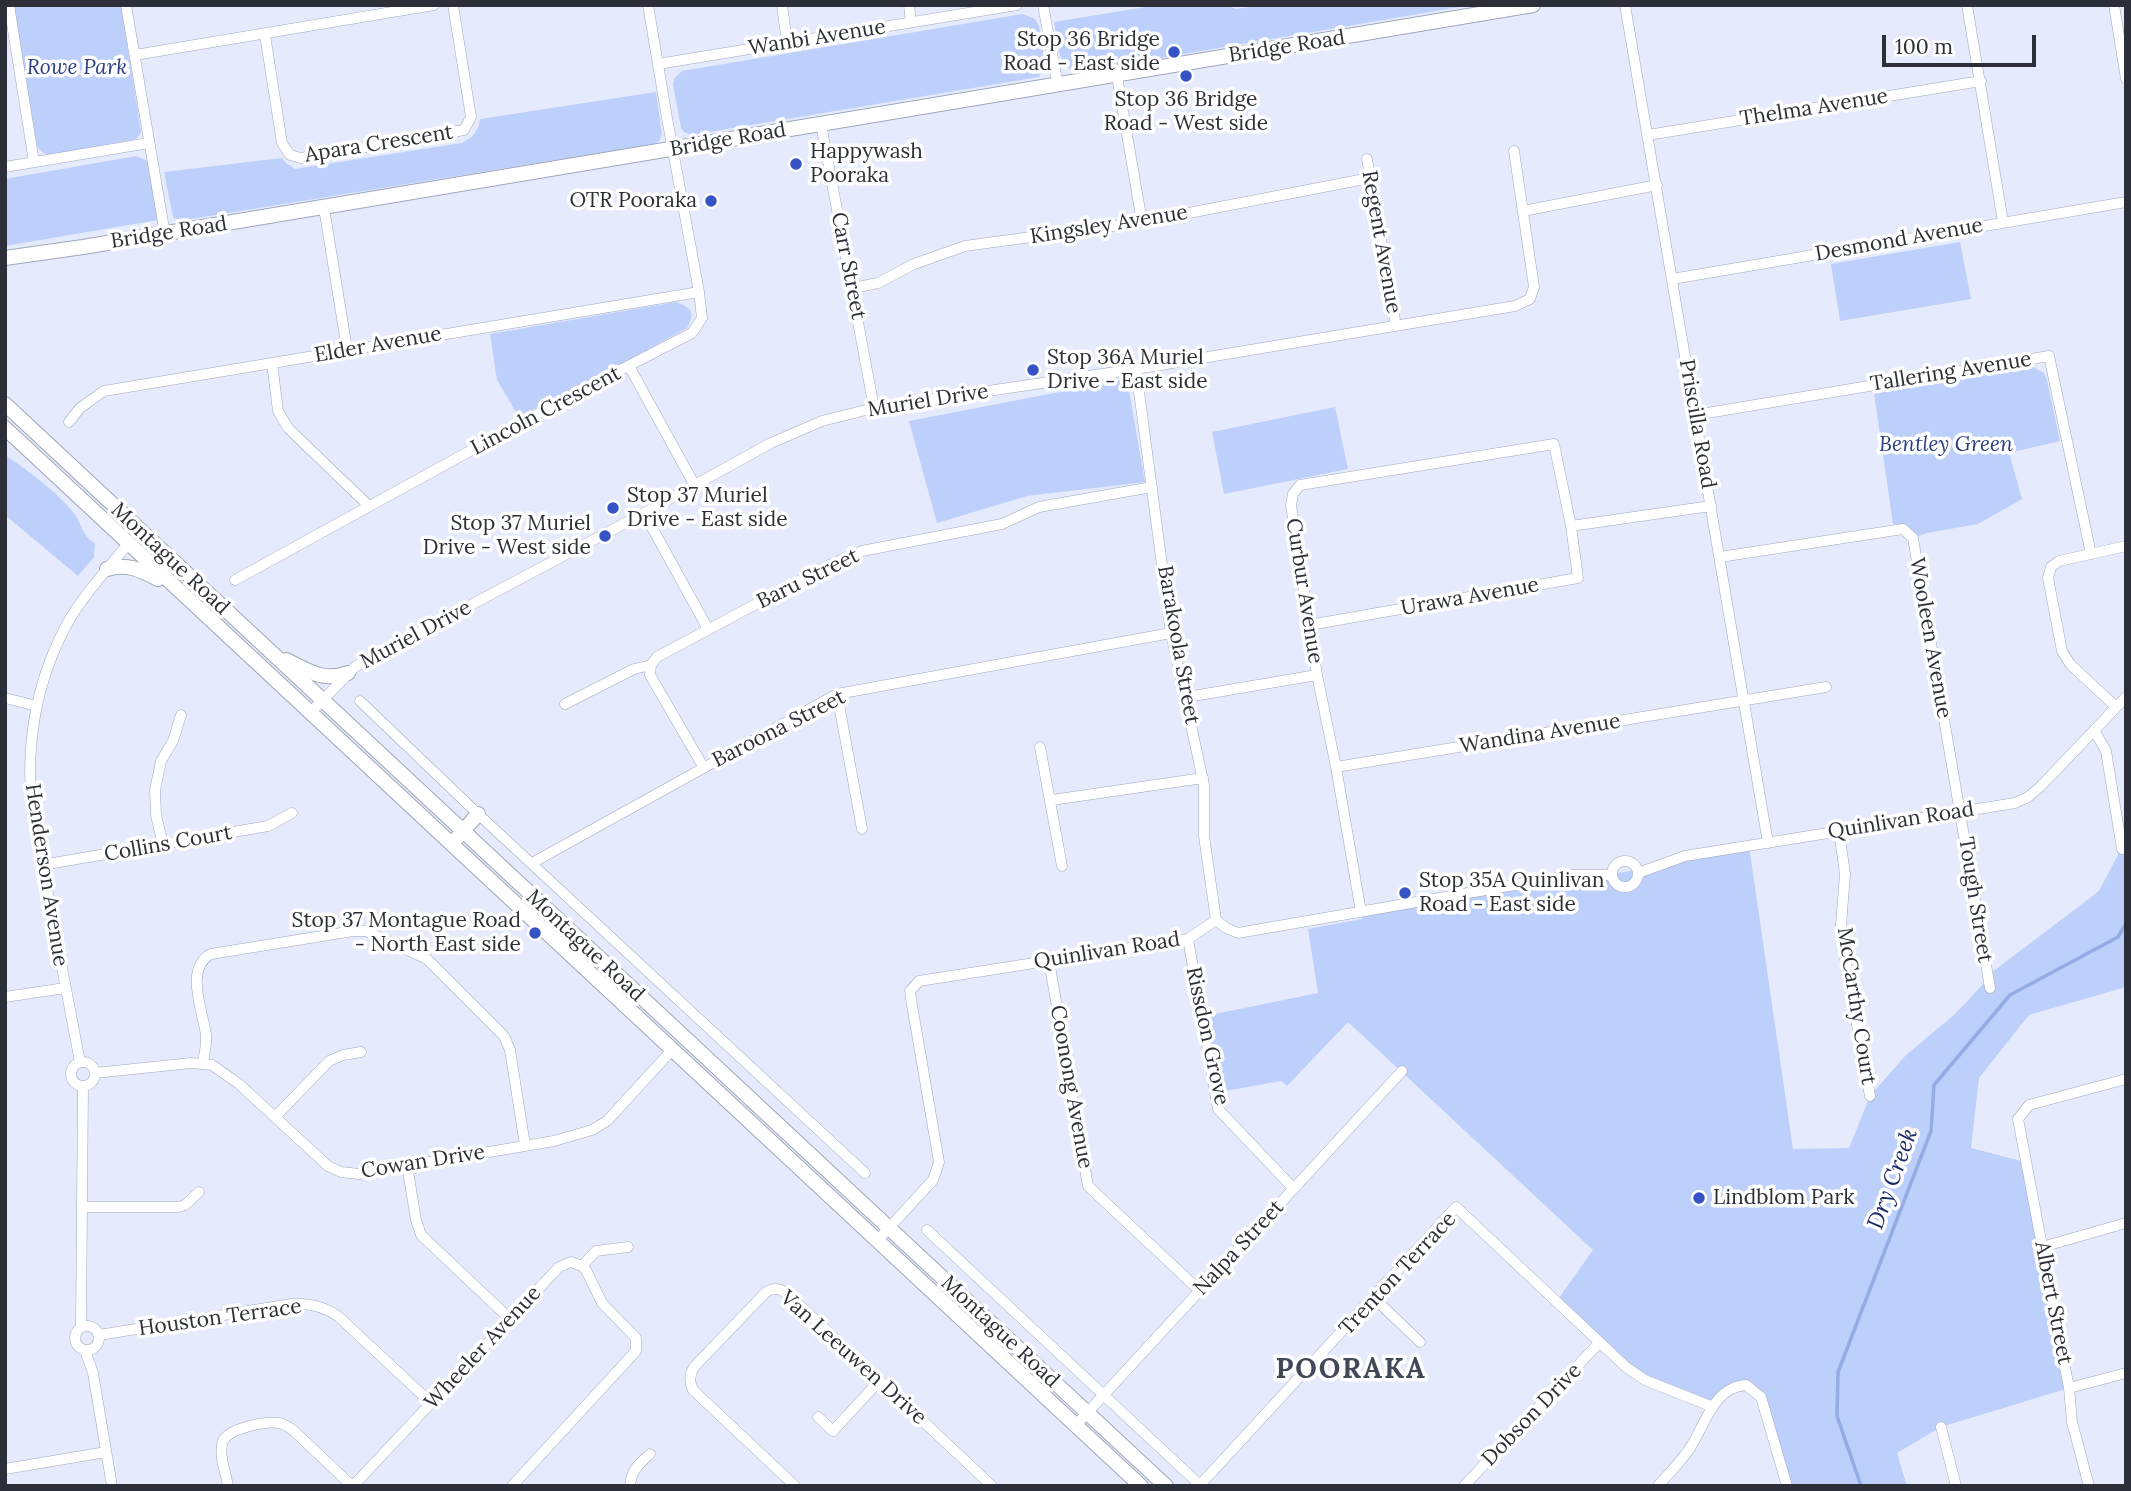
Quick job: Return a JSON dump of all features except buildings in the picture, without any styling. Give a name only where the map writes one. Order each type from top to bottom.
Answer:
[{"type":"main road","name":"Bridge Road","points":[[5,258],[324,208],[1533,5]]},
{"type":"main road","name":"Montague Road","points":[[5,404],[1166,1486]]},
{"type":"main road","name":"Montague Road","points":[[5,428],[1141,1486]]},
{"type":"main road","points":[[128,544],[139,530]]},
{"type":"main road","points":[[107,569],[117,566],[136,568],[175,587]]},
{"type":"main road","points":[[270,651],[316,675],[335,678],[348,673]]},
{"type":"main road","points":[[451,845],[478,814]]},
{"type":"main road","points":[[672,1050],[684,1038]]},
{"type":"street","points":[[9,5],[34,162]]},
{"type":"street","points":[[126,5],[165,234]]},
{"type":"street","points":[[135,55],[265,35],[388,9],[433,5]]},
{"type":"street","name":"Apara Crescent","points":[[265,35],[282,143],[290,155],[301,158],[464,130],[471,117],[453,5]]},
{"type":"street","name":"Lincoln Crescent","points":[[234,580],[692,333],[702,318],[699,292],[648,5]]},
{"type":"street","points":[[782,5],[787,43]]},
{"type":"street","points":[[909,5],[912,22]]},
{"type":"street","name":"Wanbi Avenue","points":[[658,64],[1017,5]]},
{"type":"street","points":[[1043,5],[1058,86]]},
{"type":"street","name":"Priscilla Road","points":[[1625,5],[1768,843]]},
{"type":"street","points":[[1967,5],[2003,222]]},
{"type":"street","points":[[2114,5],[2122,30],[2126,79]]},
{"type":"street","points":[[1117,76],[1142,222]]},
{"type":"street","name":"Thelma Avenue","points":[[1648,135],[1981,81]]},
{"type":"street","name":"Carr Street","points":[[821,124],[874,408]]},
{"type":"street","points":[[5,167],[149,143]]},
{"type":"street","name":"Muriel Drive","points":[[310,713],[348,673],[368,659],[771,443],[822,421],[874,408],[1136,369],[1515,306],[1530,299],[1534,287],[1514,151]]},
{"type":"street","name":"Regent Avenue","points":[[1367,159],[1396,326]]},
{"type":"street","name":"Kingsley Avenue","points":[[853,288],[878,283],[914,264],[965,246],[1142,222],[1370,178]]},
{"type":"street","points":[[1523,211],[1657,185]]},
{"type":"street","name":"Desmond Avenue","points":[[1672,279],[2126,202]]},
{"type":"street","points":[[324,208],[347,349]]},
{"type":"street","name":"Elder Avenue","points":[[69,422],[80,408],[104,391],[699,292]]},
{"type":"street","name":"Tallering Avenue","points":[[1695,415],[2049,356],[2091,554]]},
{"type":"street","points":[[272,363],[278,411],[288,428],[369,506]]},
{"type":"street","points":[[629,366],[694,484]]},
{"type":"street","name":"Barakoola Street","points":[[1136,369],[1171,633],[1203,778],[1204,836],[1216,920]]},
{"type":"street","name":"Curbur Avenue","points":[[1361,912],[1317,675],[1291,505],[1293,494],[1300,485],[1554,444],[1571,526]]},
{"type":"street","name":"Baru Street","points":[[565,704],[634,668],[651,665],[657,657],[708,629],[827,566],[862,551],[1002,524],[1040,507],[1152,487]]},
{"type":"street","points":[[1571,526],[1711,506]]},
{"type":"street","points":[[644,513],[708,629]]},
{"type":"street","name":"Urawa Avenue","points":[[1309,625],[1578,578],[1571,526]]},
{"type":"street","name":"Wooleen Avenue","points":[[1720,557],[1903,529],[1913,538],[1961,811]]},
{"type":"street","name":"Henderson Avenue","points":[[80,1062],[42,865],[29,780],[31,739],[37,706],[62,634],[82,600],[128,544]]},
{"type":"street","points":[[2116,707],[2070,664],[2062,651],[2048,578],[2051,567],[2059,561],[2126,546]]},
{"type":"street","name":"Baroona Street","points":[[531,863],[838,694],[1171,633]]},
{"type":"street","points":[[651,665],[650,675],[704,768]]},
{"type":"street","points":[[1186,697],[1317,675]]},
{"type":"street","name":"Wandina Avenue","points":[[1336,767],[1826,687]]},
{"type":"street","points":[[838,694],[862,828]]},
{"type":"street","name":"Quinlivan Road","points":[[1638,873],[1685,856],[2015,803],[2040,787],[2126,697]]},
{"type":"street","points":[[5,698],[37,706]]},
{"type":"street","points":[[360,701],[865,1173]]},
{"type":"street","points":[[163,845],[156,815],[155,790],[161,761],[173,741],[181,715]]},
{"type":"street","points":[[2094,730],[2106,751],[2122,849]]},
{"type":"street","points":[[1041,747],[1062,866]]},
{"type":"street","points":[[1052,800],[1203,778]]},
{"type":"street","name":"Tough Street","points":[[1961,811],[1990,988]]},
{"type":"street","name":"Collins Court","points":[[42,865],[268,826],[292,813]]},
{"type":"street","name":"McCarthy Court","points":[[1839,831],[1844,874],[1844,947],[1870,1097]]},
{"type":"street","points":[[1625,861],[1634,866],[1638,873],[1635,883],[1625,887],[1617,884],[1612,875],[1615,866],[1625,861]]},
{"type":"street","points":[[1216,920],[1238,933],[1572,875],[1612,875]]},
{"type":"street","name":"Quinlivan Road","points":[[877,1241],[933,1180],[939,1162],[910,990],[919,981],[1188,939],[1216,920]]},
{"type":"street","points":[[95,1073],[203,1063],[206,1034],[196,975],[200,962],[205,957],[353,930],[366,931],[427,959],[504,1036],[510,1051],[525,1145]]},
{"type":"street","name":"Rissdon Grove","points":[[1188,939],[1218,1109],[1294,1189]]},
{"type":"street","name":"Coonong Avenue","points":[[1049,961],[1088,1186],[1200,1291]]},
{"type":"street","points":[[5,997],[65,988]]},
{"type":"street","name":"Cowan Drive","points":[[203,1063],[221,1069],[334,1170],[359,1174],[583,1134],[607,1121],[672,1050]]},
{"type":"street","points":[[275,1117],[329,1061],[360,1052]]},
{"type":"street","points":[[83,1087],[74,1083],[70,1075],[74,1066],[80,1062],[91,1066],[95,1073]]},
{"type":"street","name":"Nalpa Street","points":[[1076,1425],[1402,1071]]},
{"type":"street","points":[[83,1087],[91,1083],[95,1073]]},
{"type":"street","name":"Albert Street","points":[[2089,1486],[2072,1422],[2069,1388],[2018,1119],[2029,1105],[2126,1079]]},
{"type":"street","points":[[83,1087],[82,1307],[85,1327]]},
{"type":"street","points":[[407,1166],[421,1235],[510,1319]]},
{"type":"street","points":[[82,1207],[177,1207],[185,1205],[199,1192]]},
{"type":"street","name":"Trenton Terrace","points":[[1201,1485],[1457,1207],[1626,1367],[1645,1380],[1713,1407]]},
{"type":"street","points":[[2042,1247],[2126,1223]]},
{"type":"street","points":[[927,1230],[1201,1485]]},
{"type":"street","name":"Wheeler Avenue","points":[[352,1486],[562,1265],[572,1262],[582,1266],[596,1251],[628,1247]]},
{"type":"street","points":[[512,1486],[636,1350],[636,1338],[602,1303],[582,1266]]},
{"type":"street","name":"Van Leeuwen Drive","points":[[788,1483],[693,1390],[690,1378],[694,1367],[766,1292],[778,1289],[793,1299],[992,1486]]},
{"type":"street","points":[[1374,1298],[1420,1342]]},
{"type":"street","name":"Houston Terrace","points":[[99,1335],[292,1304],[308,1304],[328,1310],[339,1317],[431,1403]]},
{"type":"street","points":[[85,1327],[96,1329],[99,1335],[99,1342],[90,1349],[78,1347],[74,1338],[75,1334],[85,1327]]},
{"type":"street","name":"Dobson Drive","points":[[1464,1486],[1599,1343]]},
{"type":"street","points":[[90,1349],[112,1486]]},
{"type":"street","points":[[2069,1388],[2126,1373]]},
{"type":"street","points":[[818,1418],[833,1431],[880,1380]]},
{"type":"street","points":[[1658,1486],[1694,1443],[1702,1422],[1713,1407],[1726,1392],[1737,1385],[1746,1385],[1761,1397],[1787,1486]]},
{"type":"street","points":[[228,1486],[222,1448],[224,1438],[235,1430],[273,1423],[287,1426],[352,1486]]},
{"type":"street","points":[[1941,1427],[1956,1486]]},
{"type":"street","points":[[5,1469],[106,1452]]},
{"type":"street","points":[[630,1486],[631,1474],[650,1454]]},
{"type":"green space","name":"Rowe Park","points":[[13,5],[121,5],[141,132],[136,139],[51,155],[40,150],[37,146]]},
{"type":"green space","points":[[1158,5],[1226,5],[1236,9],[1263,5],[1471,5],[1078,72],[1066,65],[1062,59],[1054,22]]},
{"type":"green space","points":[[1023,14],[1035,19],[1039,26],[1045,63],[1039,77],[691,135],[681,128],[673,85],[674,79],[682,71]]},
{"type":"green space","points":[[656,92],[662,135],[654,144],[179,221],[173,217],[164,172],[282,158],[295,169],[462,143],[474,134],[480,119]]},
{"type":"green space","points":[[136,156],[148,161],[158,220],[5,246],[5,179]]},
{"type":"green space","points":[[1960,242],[1971,299],[1840,321],[1831,264]]},
{"type":"green space","points":[[676,302],[690,311],[691,318],[687,328],[520,419],[497,380],[490,334]]},
{"type":"green space","name":"Bentley Green","points":[[2033,367],[2044,373],[2047,380],[2060,441],[2009,453],[2022,499],[1978,524],[1916,537],[1904,526],[1893,524],[1874,393]]},
{"type":"green space","points":[[1127,379],[1145,482],[1027,496],[937,523],[909,421]]},
{"type":"green space","points":[[1335,407],[1348,469],[1224,494],[1212,432]]},
{"type":"green space","points":[[5,455],[59,497],[76,516],[87,537],[95,543],[94,557],[78,576],[5,515]]},
{"type":"green space","points":[[2126,845],[2126,987],[2029,1015],[1979,1078],[1971,1148],[2025,1162],[2069,1388],[1941,1427],[1897,1453],[1907,1486],[1787,1486],[1755,1391],[1726,1392],[1713,1407],[1626,1367],[1556,1302],[1593,1250],[1348,1022],[1287,1086],[1281,1081],[1219,1092],[1205,1016],[1318,993],[1308,929],[1362,919],[1361,912],[1637,870],[1749,846],[1793,1149],[1849,1148],[1870,1096],[1906,1055],[1954,1015],[1988,979],[1987,976],[2099,891],[2121,849]]},
{"type":"waterway","name":"Dry Creek","points":[[1861,1486],[1837,1416],[1838,1372],[1931,1131],[1934,1085],[2010,995],[2118,937],[2126,923]]},
{"type":"place","name":"Stop 36 Bridge Road - East side","points":[[1174,52]]},
{"type":"place","name":"Stop 36 Bridge Road - West side","points":[[1186,76]]},
{"type":"place","name":"Happywash Pooraka","points":[[796,164]]},
{"type":"place","name":"OTR Pooraka","points":[[711,201]]},
{"type":"place","name":"Stop 36A Muriel Drive - East side","points":[[1033,370]]},
{"type":"place","name":"Stop 37 Muriel Drive - East side","points":[[613,508]]},
{"type":"place","name":"Stop 37 Muriel Drive - West side","points":[[605,536]]},
{"type":"place","name":"Stop 35A Quinlivan Road - East side","points":[[1405,893]]},
{"type":"place","name":"Stop 37 Montague Road - North East side","points":[[535,933]]},
{"type":"place","name":"Lindblom Park","points":[[1699,1198]]},
{"type":"district","name":"POORAKA","points":[[1351,1370]]}]
